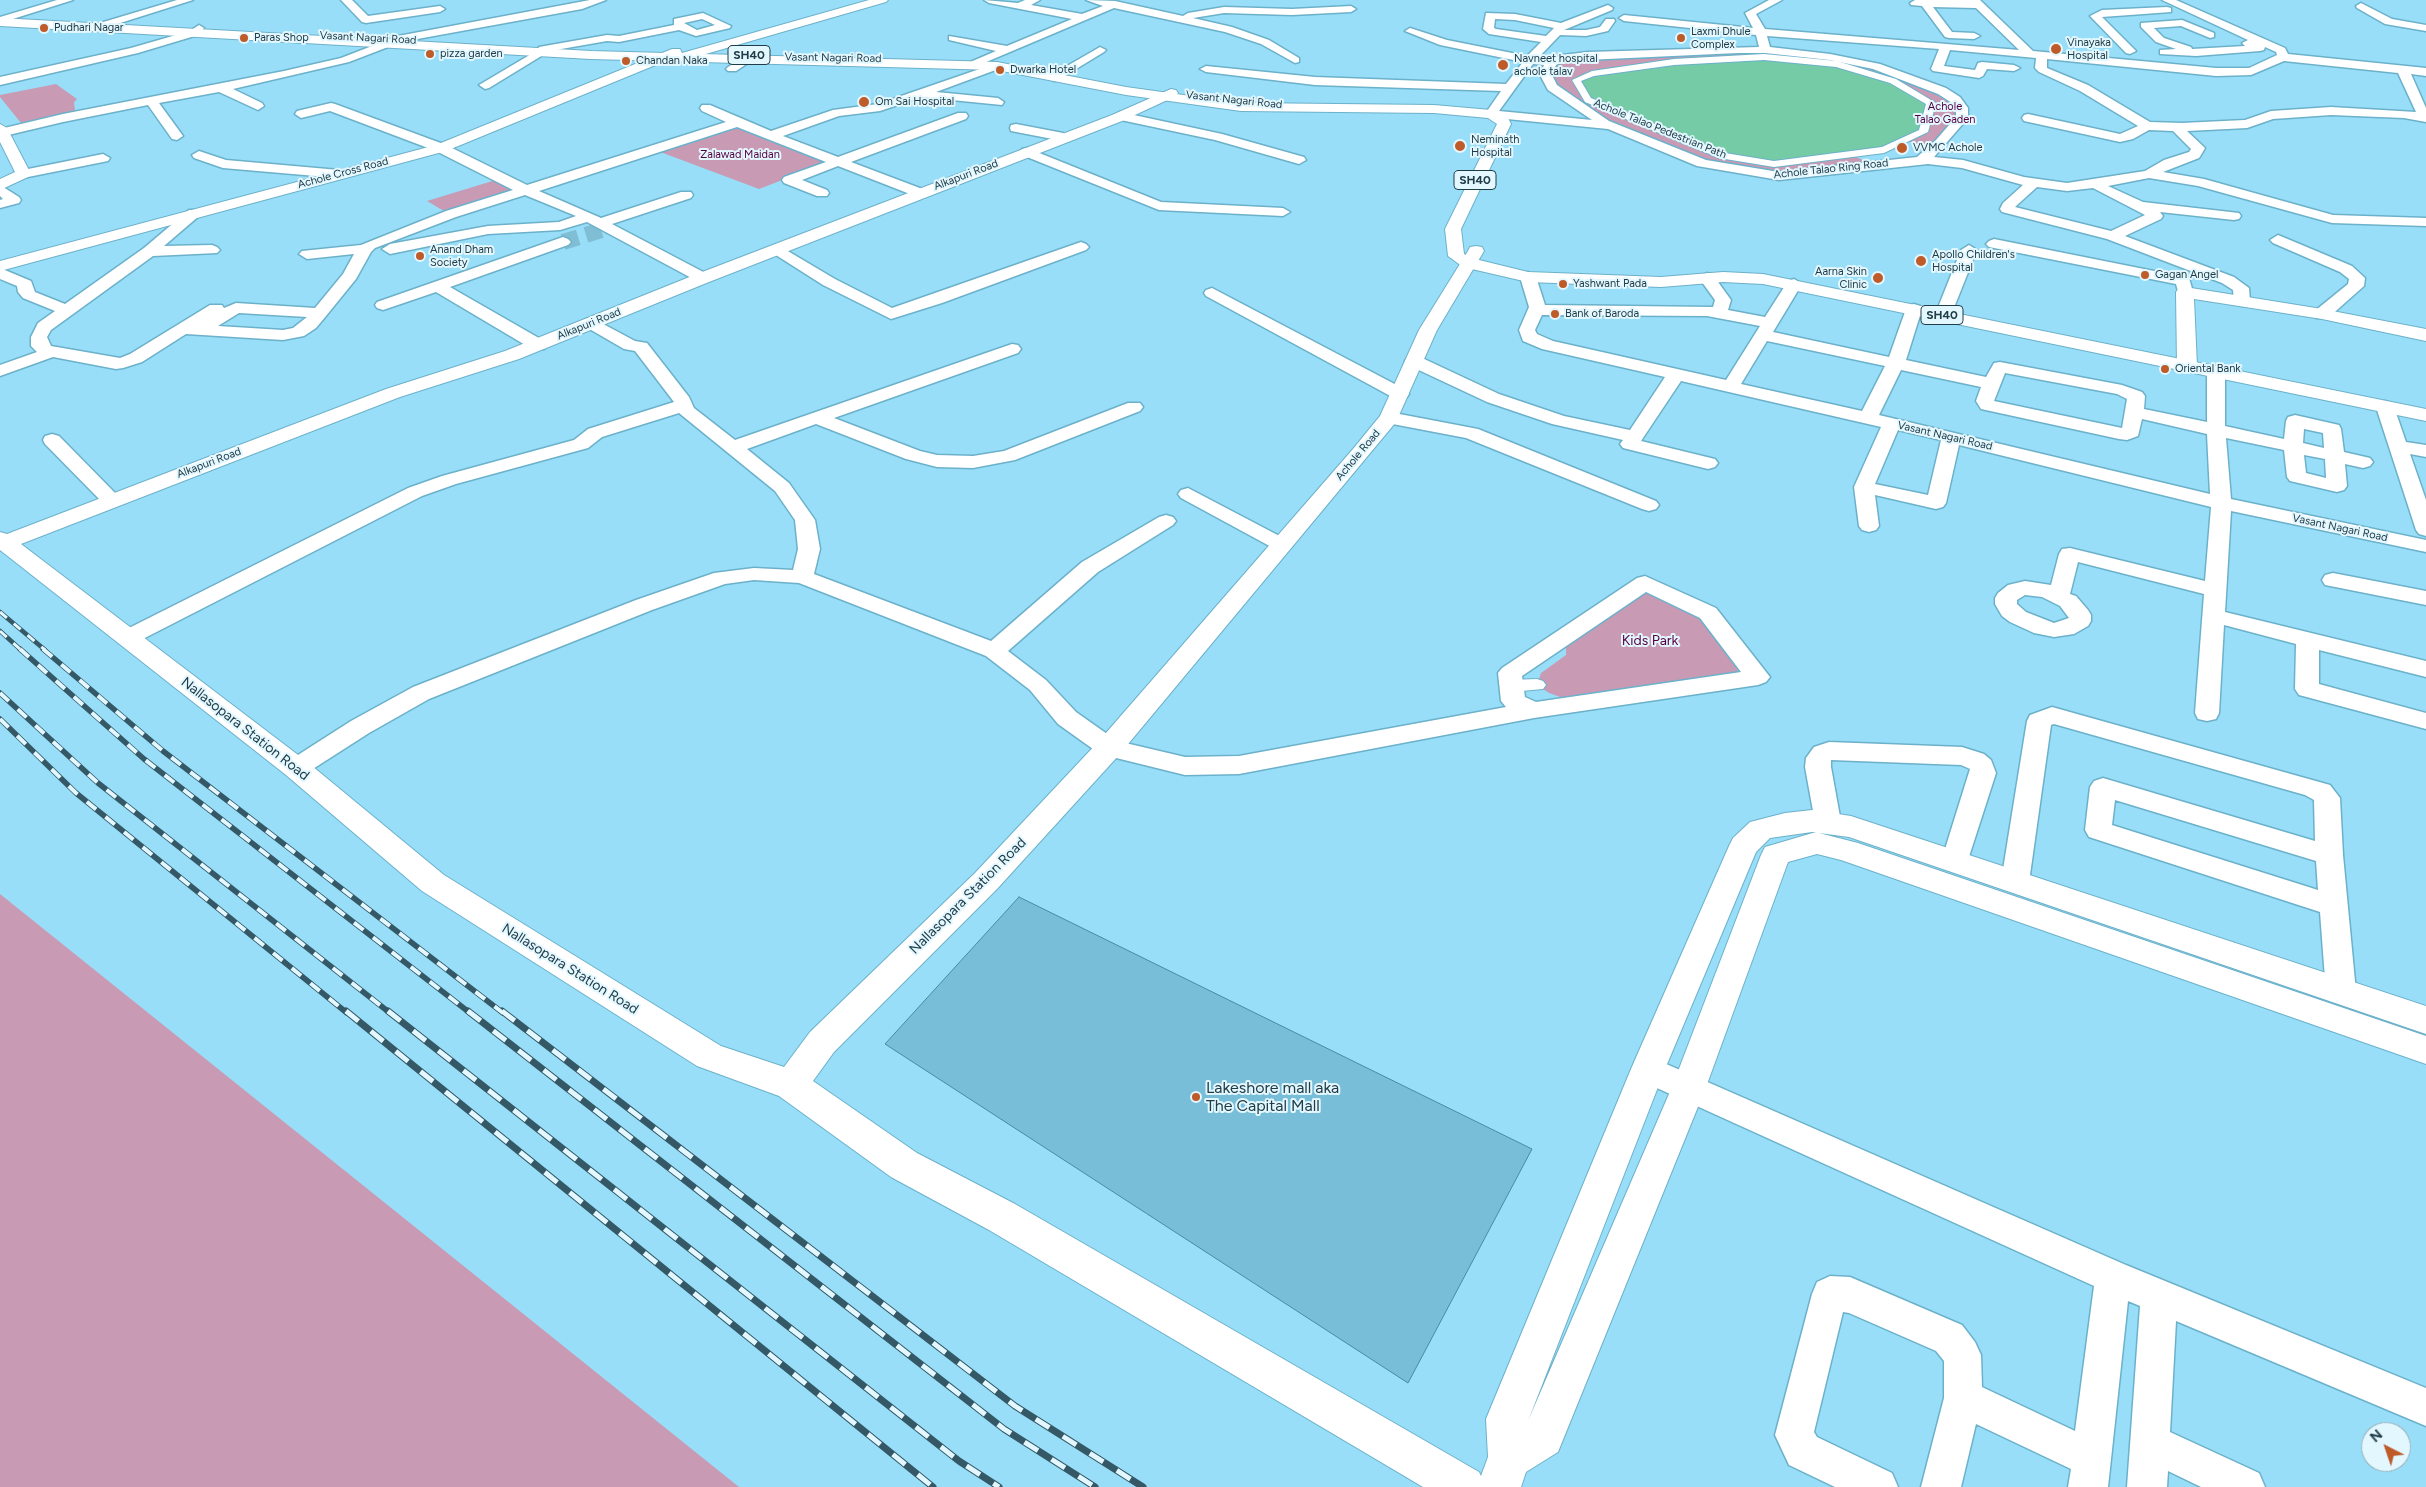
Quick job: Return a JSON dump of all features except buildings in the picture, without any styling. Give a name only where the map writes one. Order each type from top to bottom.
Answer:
[{"type":"street","points":[[2,20],[68,0]]},
{"type":"street","points":[[98,25],[188,0]]},
{"type":"street","points":[[346,0],[366,20],[440,9]]},
{"type":"street","points":[[429,0],[462,27]]},
{"type":"street","points":[[23,174],[1,131],[316,68],[393,42],[462,27],[582,6],[602,0]]},
{"type":"street","points":[[679,55],[805,23],[882,0]]},
{"type":"street","points":[[989,0],[1081,17]]},
{"type":"street","points":[[1019,6],[1037,0]]},
{"type":"street","points":[[1091,0],[1228,30],[1266,42],[1296,60]]},
{"type":"street","points":[[978,62],[1124,0]]},
{"type":"street","points":[[1766,50],[1761,32],[1750,12],[1777,0]]},
{"type":"street","points":[[1912,0],[1914,3],[1926,4],[1976,3],[2029,54]]},
{"type":"street","points":[[2132,0],[2099,3],[2100,6],[2111,13],[2124,15],[2192,11]]},
{"type":"street","points":[[2166,0],[2281,50],[2284,57]]},
{"type":"street","points":[[1492,112],[1530,60],[1556,33],[1608,8],[1590,3]]},
{"type":"street","points":[[1926,4],[1949,35],[1993,37]]},
{"type":"street","points":[[2361,6],[2389,22],[2426,28]]},
{"type":"street","points":[[1179,18],[1224,10],[1292,12],[1351,9]]},
{"type":"street","points":[[2139,51],[2095,16],[2111,13],[2192,11]]},
{"type":"street","points":[[2097,59],[2092,49],[2215,52],[2260,48],[2180,12]]},
{"type":"street","points":[[1556,33],[1515,17],[1490,15],[1488,29],[1492,32],[1556,33],[1586,33],[1604,29],[1610,22]]},
{"type":"street","points":[[2124,15],[2145,25],[2160,40],[2196,52]]},
{"type":"street","points":[[1624,18],[1761,32],[2224,68],[2227,64],[2215,52]]},
{"type":"street","name":"Vasant Nagari Road","points":[[2,20],[541,51],[978,62],[1166,95],[1269,109],[1434,109],[1492,112],[1511,115]]},
{"type":"street","points":[[2145,25],[2182,24],[2216,38],[2160,40]]},
{"type":"street","points":[[485,85],[541,51],[611,38],[619,39],[675,26]]},
{"type":"street","points":[[0,81],[107,58],[196,30]]},
{"type":"street","points":[[1410,31],[1444,42],[1493,54],[1551,63],[1562,58],[1588,55],[1766,50],[1830,57],[1868,64],[1942,91],[1956,100],[1962,108],[1962,118],[1941,144],[1922,160]]},
{"type":"street","points":[[953,38],[1005,49]]},
{"type":"street","points":[[1946,46],[1937,69],[1978,74],[1982,65],[2032,68],[2084,88],[2147,126]]},
{"type":"street","points":[[1057,75],[1100,50]]},
{"type":"street","points":[[1707,51],[1721,59]]},
{"type":"street","name":"Vasant Nagari Road","points":[[679,55],[747,59],[978,62],[1057,75]]},
{"type":"street","name":"Achole Cross Road","points":[[0,266],[441,148],[679,55]]},
{"type":"street","points":[[2032,68],[2042,55]]},
{"type":"street","name":"Achole Talao Pedestrian Path","points":[[1764,57],[1837,64],[1893,81],[1931,103],[1923,132],[1884,150],[1774,164],[1743,165],[1588,100],[1576,80],[1592,74],[1674,62],[1764,57]]},
{"type":"street","points":[[2097,59],[2236,72],[2251,71],[2284,57],[2426,72]]},
{"type":"street","points":[[732,69],[747,59]]},
{"type":"street","name":"Achole Talao Ring Road","points":[[1551,63],[1546,75],[1552,87],[1610,125],[1702,163],[1743,165],[1779,176],[1922,160],[1963,164],[2034,182],[2067,187],[2149,174]]},
{"type":"street","points":[[770,136],[829,115],[870,110],[997,66]]},
{"type":"street","points":[[1206,69],[1315,80],[1509,88]]},
{"type":"street","points":[[2403,70],[2425,118]]},
{"type":"street","points":[[221,88],[258,106]]},
{"type":"street","points":[[916,94],[998,102]]},
{"type":"street","name":"Alkapuri Road","points":[[2,541],[112,501],[393,393],[512,356],[703,278],[1120,116],[1166,95]]},
{"type":"street","points":[[152,102],[177,136]]},
{"type":"street","points":[[301,114],[331,107],[441,148],[525,190],[601,224],[703,278]]},
{"type":"street","points":[[706,108],[770,136],[920,193]]},
{"type":"street","points":[[2028,118],[2120,138],[2147,126],[2182,127],[2247,124],[2271,115],[2331,111],[2404,114],[2425,118]]},
{"type":"street","name":"SH40","points":[[1492,112],[1502,119],[1504,124],[1453,229],[1468,253],[1528,277],[1661,282],[1744,277],[1794,284],[1914,309],[1945,311]]},
{"type":"street","name":"Achole Talao Ring Road","points":[[1511,115],[1610,125]]},
{"type":"street","name":"SH40","points":[[1477,215],[1514,124],[1511,115]]},
{"type":"street","points":[[822,193],[789,180],[962,116]]},
{"type":"street","points":[[1120,116],[1217,136],[1299,160]]},
{"type":"street","points":[[307,254],[365,249],[383,239],[525,190],[741,124],[763,120]]},
{"type":"street","points":[[2149,174],[2169,162],[2194,155],[2198,148],[2179,130],[2182,127]]},
{"type":"street","points":[[1016,128],[1063,138]]},
{"type":"street","points":[[1027,152],[1159,206],[1282,212]]},
{"type":"street","points":[[199,155],[223,164],[245,168],[339,174]]},
{"type":"street","points":[[0,185],[23,174],[103,158]]},
{"type":"street","points":[[2149,174],[2199,182],[2332,219],[2426,222]]},
{"type":"street","points":[[2034,182],[2008,206],[2008,209],[2112,236],[2228,280],[2241,288],[2242,301]]},
{"type":"street","points":[[2095,184],[2124,200],[2141,206],[2234,216]]},
{"type":"street","points":[[0,189],[14,200],[0,204]]},
{"type":"street","points":[[390,249],[485,231],[601,224],[686,195]]},
{"type":"street","points":[[2112,236],[2156,216],[2141,206]]},
{"type":"street","points":[[194,214],[149,251],[44,328],[39,338],[40,346],[51,351],[123,363],[136,358],[216,308]]},
{"type":"street","points":[[451,214],[485,231]]},
{"type":"street","points":[[2278,240],[2346,269],[2357,278],[2356,286],[2322,314]]},
{"type":"street","points":[[383,305],[564,242]]},
{"type":"street","points":[[1994,244],[2183,281],[2187,359]]},
{"type":"street","points":[[776,250],[830,282],[891,314],[936,300],[1081,247]]},
{"type":"street","points":[[184,328],[283,335],[304,330],[350,276],[365,249]]},
{"type":"street","points":[[149,251],[212,250]]},
{"type":"street","points":[[1945,311],[1969,250]]},
{"type":"street","name":"SH40","points":[[1468,253],[1512,261],[1586,270],[1659,271],[1736,266],[1758,268],[1819,278],[1945,311],[2187,359],[2426,398]]},
{"type":"street","name":"Achole Road","points":[[1109,748],[1389,418],[1428,330],[1468,253]]},
{"type":"street","points":[[0,273],[25,284],[26,292],[29,295],[68,311]]},
{"type":"street","points":[[1528,277],[1537,307],[1536,310],[1719,313],[1767,329],[1896,363],[1991,384]]},
{"type":"street","points":[[1707,278],[1723,300],[1719,313]]},
{"type":"street","points":[[1731,386],[1794,284]]},
{"type":"street","points":[[438,286],[538,345]]},
{"type":"street","points":[[2185,292],[2322,314],[2426,335]]},
{"type":"street","points":[[1212,293],[1400,394]]},
{"type":"street","points":[[201,330],[236,308],[320,312]]},
{"type":"street","points":[[1868,418],[1896,363],[1914,309]]},
{"type":"street","name":"Vasant Nagari Road","points":[[1536,310],[1527,330],[1529,337],[1536,342],[1952,437],[2220,503],[2426,546]]},
{"type":"street","points":[[592,323],[630,345],[641,347],[686,410],[782,486],[805,520],[809,549],[802,577]]},
{"type":"street","points":[[734,447],[1012,350]]},
{"type":"street","points":[[0,370],[40,357],[51,351]]},
{"type":"street","name":"SH40","points":[[2187,359],[2216,372],[2426,415]]},
{"type":"street","points":[[1414,361],[1493,398],[1559,420],[1634,437]]},
{"type":"street","points":[[2000,367],[2131,393],[2136,396],[2131,432],[2127,434],[2119,433],[1987,405],[1986,401],[1991,384],[2000,367]]},
{"type":"street","points":[[2207,713],[2220,503],[2216,431],[2216,372]]},
{"type":"street","points":[[1676,374],[1630,444],[1708,463]]},
{"type":"street","points":[[127,638],[415,492],[449,480],[581,444],[595,433],[684,406]]},
{"type":"street","points":[[817,418],[913,456],[938,461],[973,462],[1008,456],[1134,407]]},
{"type":"street","points":[[2386,407],[2399,450],[2419,493],[2426,530]]},
{"type":"street","points":[[2134,412],[2363,462]]},
{"type":"street","points":[[1389,418],[1471,433],[1648,505]]},
{"type":"street","points":[[2295,420],[2332,429],[2335,456],[2338,484],[2335,486],[2297,477],[2293,447],[2295,420]]},
{"type":"street","points":[[1869,526],[1864,487],[1890,424]]},
{"type":"street","points":[[1864,487],[1936,503],[1952,437]]},
{"type":"street","points":[[52,440],[112,501]]},
{"type":"street","points":[[2399,450],[2426,452]]},
{"type":"street","points":[[2399,450],[2426,459]]},
{"type":"street","points":[[1188,494],[1282,545]]},
{"type":"street","points":[[994,651],[1090,567],[1166,521]]},
{"type":"street","name":"Nallasopara Station Road","points":[[2,541],[296,768],[442,888],[709,1056],[791,1085],[822,1042],[986,881],[1109,748]]},
{"type":"street","points":[[2058,595],[2070,554],[2216,590]]},
{"type":"street","points":[[296,768],[360,727],[420,693],[644,605],[722,578],[754,574],[802,577],[994,651],[1038,685],[1067,718],[1109,748],[1185,766],[1239,765],[1534,710],[1758,677],[1708,613],[1645,583],[1510,673],[1513,701],[1534,710]]},
{"type":"street","points":[[2333,580],[2426,598]]},
{"type":"street","points":[[2214,616],[2426,669]]},
{"type":"street","points":[[2308,640],[2307,689],[2426,721]]},
{"type":"street","points":[[1512,686],[1537,685]]},
{"type":"street","points":[[2015,882],[2039,721],[2052,715],[2321,791],[2327,798],[2329,855],[2341,992]]},
{"type":"street","points":[[1817,829],[1818,767],[1819,758],[1823,753],[1829,751],[1962,756],[1975,760],[1982,766],[1983,773],[1955,862]]},
{"type":"street","points":[[2329,855],[2103,787],[2098,830],[2334,906]]},
{"type":"street","points":[[1504,1472],[1506,1419],[1648,1069],[1744,846],[1760,830],[1785,824],[1817,829],[1852,826],[2426,1020]]},
{"type":"street","points":[[1817,829],[1847,850],[2426,1050]]},
{"type":"street","points":[[1504,1472],[1543,1437],[1689,1087],[1776,855],[1817,829]]},
{"type":"street","points":[[1648,1069],[2113,1277],[2426,1407]]},
{"type":"street","points":[[791,1085],[904,1165],[1002,1217],[1464,1487]]},
{"type":"street","points":[[1963,1398],[2090,1472],[2113,1277]]},
{"type":"street","points":[[1878,1487],[1803,1451],[1794,1435],[1830,1294],[1850,1295],[1949,1338],[1962,1355],[1963,1398],[1941,1487]]},
{"type":"street","points":[[2146,1487],[2159,1296]]},
{"type":"street","points":[[2149,1442],[2245,1487]]},
{"type":"green space","name":"Achole Talao Gaden","points":[[1765,50],[1853,61],[1956,100],[1962,118],[1930,149],[1905,140],[1849,154],[1874,165],[1779,176],[1702,163],[1617,130],[1552,87],[1551,63],[1562,58]]},
{"type":"green space","points":[[56,84],[77,99],[74,102],[75,111],[21,123],[0,97],[0,95]]},
{"type":"green space","name":"Zalawad Maidan","points":[[732,125],[829,162],[759,189],[655,150]]},
{"type":"green space","points":[[499,179],[519,190],[449,214],[427,201]]},
{"type":"green space","name":"Kids Park","points":[[1646,589],[1702,616],[1745,671],[1566,699],[1549,693],[1537,685],[1541,673],[1566,655],[1566,644]]},
{"type":"green space","points":[[0,894],[739,1487],[0,1487]]},
{"type":"shaded area","points":[[1764,57],[1837,64],[1893,81],[1931,103],[1923,132],[1884,150],[1774,164],[1723,156],[1588,100],[1576,80],[1592,74],[1674,62]]},
{"type":"tunnel","points":[[563,242],[605,229]]},
{"type":"railway","points":[[0,612],[45,650]]},
{"type":"railway","points":[[0,631],[21,650]]},
{"type":"railway","points":[[20,649],[144,759],[470,1013]]},
{"type":"railway","points":[[43,649],[163,751],[503,1013]]},
{"type":"railway","points":[[0,693],[98,783],[390,1013]]},
{"type":"railway","points":[[0,719],[76,793],[347,1013]]},
{"type":"railway","points":[[346,1011],[933,1487]]},
{"type":"railway","points":[[388,1011],[959,1461],[999,1487]]},
{"type":"railway","points":[[468,1011],[1004,1429],[1095,1487]]},
{"type":"railway","points":[[502,1011],[1015,1406],[1143,1487]]},
{"type":"place","name":"Pudhari Nagar","points":[[44,28]]},
{"type":"place","name":"Paras Shop","points":[[244,38]]},
{"type":"place","name":"Laxmi Dhule Complex","points":[[1681,38]]},
{"type":"place","name":"Vinayaka Hospital","points":[[2056,49]]},
{"type":"place","name":"pizza garden","points":[[430,54]]},
{"type":"place","name":"Chandan Naka","points":[[626,61]]},
{"type":"place","name":"Navneet hospital achole talav","points":[[1503,65]]},
{"type":"place","name":"Dwarka Hotel","points":[[1000,70]]},
{"type":"place","name":"Om Sai Hospital","points":[[864,102]]},
{"type":"place","name":"Neminath Hospital","points":[[1460,146]]},
{"type":"place","name":"VVMC Achole","points":[[1902,148]]},
{"type":"place","name":"Anand Dham Society","points":[[420,256]]},
{"type":"place","name":"Apollo Children's Hospital","points":[[1921,261]]},
{"type":"place","name":"Gagan Angel","points":[[2145,275]]},
{"type":"place","name":"Aarna Skin Clinic","points":[[1878,278]]},
{"type":"place","name":"Yashwant Pada","points":[[1563,284]]},
{"type":"place","name":"Bank of Baroda","points":[[1555,314]]},
{"type":"place","name":"Oriental Bank","points":[[2165,369]]},
{"type":"place","name":"Lakeshore mall aka The Capital Mall","points":[[1196,1097]]}]
